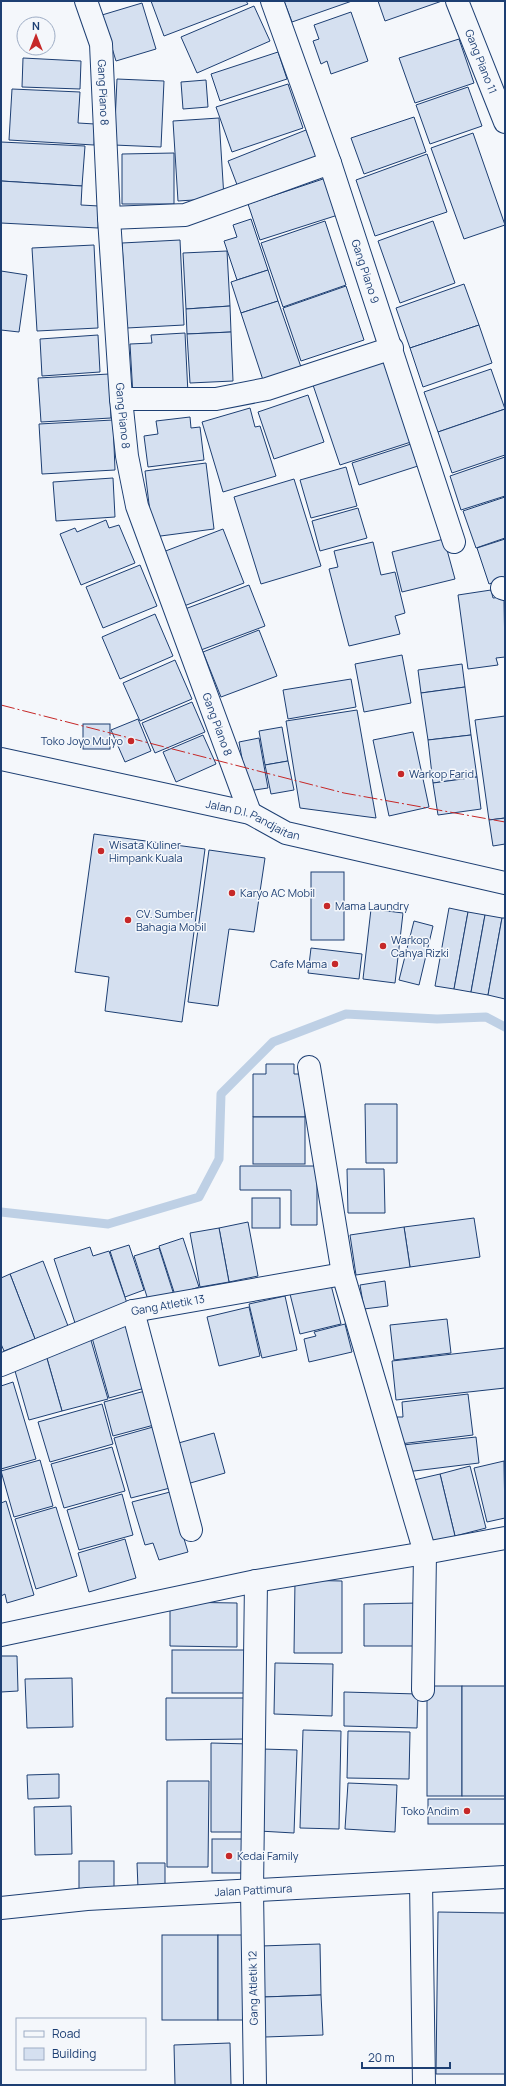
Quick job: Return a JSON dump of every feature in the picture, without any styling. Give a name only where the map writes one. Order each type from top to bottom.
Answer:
[{"type":"street","name":"Gang Piano 8","points":[[86,1],[101,44],[109,218],[126,456],[137,506],[250,813]]},
{"type":"street","name":"Gang Piano 9","points":[[272,1],[330,163],[392,348],[454,542]]},
{"type":"street","name":"Gang Piano 11","points":[[457,1],[505,122]]},
{"type":"street","points":[[109,218],[185,215],[330,163]]},
{"type":"street","points":[[121,399],[216,399],[267,389],[392,348]]},
{"type":"street","name":"Jalan D.I. Pandjaitan","points":[[1,758],[250,813],[286,833],[505,883]]},
{"type":"street","points":[[309,1067],[343,1274],[425,1553],[423,1690]]},
{"type":"street","name":"Gang Atletik 13","points":[[1,1365],[133,1311],[343,1274]]},
{"type":"street","points":[[133,1311],[191,1530]]},
{"type":"street","points":[[1,1635],[256,1581],[505,1538]]},
{"type":"street","name":"Gang Atletik 12","points":[[255,2085],[252,1891],[256,1581]]},
{"type":"street","name":"Jalan Pattimura","points":[[1,1908],[86,1899],[505,1877]]},
{"type":"street","points":[[421,1882],[424,2085]]},
{"type":"building","points":[[151,1],[246,1],[248,4],[164,36]]},
{"type":"building","points":[[284,1],[352,1],[292,22]]},
{"type":"building","points":[[378,1],[442,1],[385,21]]},
{"type":"building","points":[[142,3],[156,49],[116,61],[102,15]]},
{"type":"building","points":[[254,6],[270,41],[197,73],[181,37]]},
{"type":"building","points":[[351,12],[368,61],[331,74],[327,61],[321,64],[313,41],[319,39],[314,25]]},
{"type":"building","points":[[459,39],[474,83],[415,103],[399,58]]},
{"type":"building","points":[[278,52],[287,79],[220,101],[211,74]]},
{"type":"building","points":[[23,58],[81,61],[80,89],[22,87]]},
{"type":"building","points":[[117,79],[164,81],[161,147],[114,145]]},
{"type":"building","points":[[206,80],[208,107],[183,109],[181,82]]},
{"type":"building","points":[[288,84],[303,128],[232,152],[216,107]]},
{"type":"building","points":[[468,87],[482,126],[430,144],[416,105]]},
{"type":"building","points":[[12,89],[80,92],[78,123],[95,124],[94,145],[9,140]]},
{"type":"building","points":[[414,117],[426,152],[364,174],[351,138]]},
{"type":"building","points":[[219,118],[224,198],[178,201],[173,121]]},
{"type":"building","points":[[306,130],[318,159],[239,190],[228,161]]},
{"type":"building","points":[[473,133],[505,225],[464,239],[431,148]]},
{"type":"building","points":[[1,142],[85,146],[82,186],[1,181]]},
{"type":"building","points":[[174,153],[174,204],[122,204],[122,154]]},
{"type":"building","points":[[427,154],[447,212],[375,236],[356,180]]},
{"type":"building","points":[[329,177],[341,214],[260,240],[248,204]]},
{"type":"building","points":[[1,181],[82,186],[81,205],[99,206],[98,228],[1,223]]},
{"type":"building","points":[[251,219],[268,270],[237,280],[224,241],[237,237],[233,225]]},
{"type":"building","points":[[325,221],[346,285],[283,307],[261,243]]},
{"type":"building","points":[[433,221],[455,283],[400,303],[378,241]]},
{"type":"building","points":[[180,240],[184,325],[127,328],[122,243]]},
{"type":"building","points":[[94,245],[98,328],[37,331],[32,248]]},
{"type":"building","points":[[227,251],[230,306],[186,309],[183,253]]},
{"type":"building","points":[[268,270],[278,301],[241,313],[231,282]]},
{"type":"building","points":[[1,271],[27,275],[19,332],[1,330]]},
{"type":"building","points":[[464,284],[479,325],[410,348],[396,308]]},
{"type":"building","points":[[346,286],[364,340],[301,361],[283,308]]},
{"type":"building","points":[[278,301],[301,367],[263,380],[241,313]]},
{"type":"building","points":[[230,306],[231,332],[187,334],[186,309]]},
{"type":"building","points":[[479,325],[492,363],[423,387],[410,348]]},
{"type":"building","points":[[231,332],[233,381],[190,383],[187,334]]},
{"type":"building","points":[[185,333],[188,394],[133,396],[130,344],[152,343],[151,335]]},
{"type":"building","points":[[98,335],[100,372],[42,376],[40,339]]},
{"type":"building","points":[[386,360],[414,441],[340,465],[313,385]]},
{"type":"building","points":[[491,369],[505,409],[438,432],[424,392]]},
{"type":"building","points":[[109,374],[111,418],[41,422],[38,378]]},
{"type":"building","points":[[308,395],[324,442],[274,459],[258,412]]},
{"type":"building","points":[[250,408],[255,427],[260,426],[276,476],[223,492],[202,422]]},
{"type":"building","points":[[505,409],[505,455],[452,473],[438,432]]},
{"type":"building","points":[[190,417],[191,428],[200,427],[204,460],[148,467],[144,436],[158,434],[156,421]]},
{"type":"building","points":[[113,420],[115,470],[42,474],[39,424]]},
{"type":"building","points":[[414,443],[421,465],[359,485],[352,463]]},
{"type":"building","points":[[505,457],[505,496],[461,510],[450,476]]},
{"type":"building","points":[[206,463],[214,529],[153,537],[145,471]]},
{"type":"building","points":[[346,467],[357,506],[311,518],[300,480]]},
{"type":"building","points":[[113,478],[115,517],[56,521],[53,482]]},
{"type":"building","points":[[294,479],[321,566],[261,584],[234,497]]},
{"type":"building","points":[[505,497],[505,538],[476,548],[463,511]]},
{"type":"building","points":[[358,508],[367,538],[320,551],[312,521]]},
{"type":"building","points":[[106,520],[109,528],[119,525],[135,563],[81,585],[60,534],[75,528],[77,532]]},
{"type":"building","points":[[223,529],[244,583],[184,606],[163,552]]},
{"type":"building","points":[[444,539],[455,579],[402,592],[392,552]]},
{"type":"building","points":[[505,539],[505,578],[489,584],[477,548]]},
{"type":"building","points":[[373,542],[381,575],[395,572],[405,613],[395,616],[400,634],[349,646],[329,569],[338,567],[334,551]]},
{"type":"building","points":[[140,565],[157,606],[103,628],[86,587]]},
{"type":"building","points":[[249,585],[265,626],[201,650],[185,609]]},
{"type":"building","points":[[491,590],[493,598],[504,597],[505,657],[496,658],[498,665],[468,669],[458,595]]},
{"type":"building","points":[[155,614],[173,656],[120,679],[102,637]]},
{"type":"building","points":[[259,630],[277,676],[221,697],[203,652]]},
{"type":"building","points":[[402,655],[411,703],[364,712],[355,664]]},
{"type":"building","points":[[175,660],[192,699],[140,721],[123,683]]},
{"type":"building","points":[[462,664],[465,687],[421,693],[418,670]]},
{"type":"building","points":[[351,679],[356,707],[288,719],[283,690]]},
{"type":"building","points":[[465,687],[471,735],[428,740],[421,693]]},
{"type":"building","points":[[192,702],[205,732],[155,753],[142,723]]},
{"type":"building","points":[[357,710],[376,818],[300,808],[286,721]]},
{"type":"building","points":[[505,716],[505,818],[489,820],[475,720]]},
{"type":"building","name":"Toko Joyo Mulyo","points":[[138,719],[151,751],[125,762],[111,730]]},
{"type":"building","points":[[83,724],[110,724],[110,749],[83,749]]},
{"type":"building","points":[[282,727],[288,761],[265,765],[259,731]]},
{"type":"building","name":"Warkop Farid","points":[[413,732],[429,807],[389,816],[373,740]]},
{"type":"building","points":[[203,735],[216,764],[176,782],[163,752]]},
{"type":"building","points":[[471,735],[477,777],[433,783],[428,740]]},
{"type":"building","points":[[259,738],[268,788],[248,791],[239,742]]},
{"type":"building","points":[[288,761],[294,790],[271,794],[265,765]]},
{"type":"building","points":[[477,777],[481,809],[438,815],[433,783]]},
{"type":"building","points":[[505,818],[505,844],[493,846],[489,820]]},
{"type":"building","points":[[94,834],[205,849],[182,1022],[105,1011],[109,977],[75,972]]},
{"type":"building","name":"Karyo AC Mobil","points":[[209,850],[265,858],[254,932],[229,929],[218,1006],[188,1002]]},
{"type":"building","name":"Mama Laundry","points":[[311,872],[344,872],[344,940],[311,940]]},
{"type":"building","points":[[449,908],[468,912],[454,989],[435,986]]},
{"type":"building","name":"Warkop Cahya Rizki","points":[[371,909],[403,913],[395,983],[363,979]]},
{"type":"building","points":[[468,912],[485,915],[471,992],[454,989]]},
{"type":"building","points":[[485,915],[502,918],[488,995],[471,992]]},
{"type":"building","points":[[502,918],[505,918],[505,999],[488,995]]},
{"type":"building","points":[[414,921],[433,926],[419,985],[399,980]]},
{"type":"building","name":"Cafe Mama","points":[[311,948],[362,954],[359,979],[308,973]]},
{"type":"building","points":[[266,1064],[294,1064],[294,1074],[305,1074],[305,1117],[253,1117],[253,1074],[266,1074]]},
{"type":"building","points":[[365,1104],[397,1104],[397,1163],[366,1163]]},
{"type":"building","points":[[253,1117],[305,1117],[305,1164],[253,1164]]},
{"type":"building","points":[[240,1166],[317,1166],[317,1225],[291,1225],[291,1190],[240,1190]]},
{"type":"building","points":[[347,1169],[384,1169],[385,1213],[348,1213]]},
{"type":"building","points":[[252,1198],[280,1198],[280,1228],[252,1228]]},
{"type":"building","points":[[474,1218],[480,1257],[410,1267],[404,1227]]},
{"type":"building","points":[[248,1222],[258,1276],[229,1282],[219,1228]]},
{"type":"building","points":[[404,1227],[410,1267],[356,1275],[350,1235]]},
{"type":"building","points":[[219,1228],[229,1282],[200,1287],[190,1233]]},
{"type":"building","points":[[183,1238],[199,1287],[175,1295],[159,1246]]},
{"type":"building","points":[[129,1245],[144,1290],[125,1297],[110,1251]]},
{"type":"building","points":[[90,1247],[93,1256],[109,1251],[128,1306],[75,1323],[54,1259]]},
{"type":"building","points":[[159,1248],[174,1295],[149,1303],[134,1256]]},
{"type":"building","points":[[43,1261],[68,1326],[35,1339],[10,1274]]},
{"type":"building","points":[[10,1274],[35,1339],[4,1351],[1,1344],[1,1278]]},
{"type":"building","points":[[385,1281],[388,1306],[364,1309],[360,1285]]},
{"type":"building","points":[[331,1285],[341,1324],[300,1334],[290,1294]]},
{"type":"building","points":[[285,1296],[297,1350],[262,1358],[249,1304]]},
{"type":"building","points":[[249,1307],[260,1356],[219,1366],[207,1317]]},
{"type":"building","points":[[447,1319],[451,1353],[394,1360],[390,1325]]},
{"type":"building","points":[[127,1324],[145,1388],[109,1398],[91,1334]]},
{"type":"building","points":[[345,1324],[352,1352],[309,1362],[304,1339],[316,1336],[314,1332]]},
{"type":"building","points":[[90,1337],[108,1399],[62,1411],[46,1355]]},
{"type":"building","points":[[505,1348],[505,1388],[396,1400],[392,1361]]},
{"type":"building","points":[[46,1355],[62,1411],[29,1420],[13,1364]]},
{"type":"building","points":[[13,1382],[36,1459],[1,1469],[1,1386]]},
{"type":"building","points":[[145,1391],[154,1425],[113,1436],[104,1402]]},
{"type":"building","points":[[468,1394],[473,1435],[400,1444],[397,1417],[403,1417],[402,1402]]},
{"type":"building","points":[[102,1404],[113,1444],[50,1462],[38,1422]]},
{"type":"building","points":[[153,1427],[170,1488],[131,1498],[114,1438]]},
{"type":"building","points":[[214,1433],[225,1473],[187,1484],[175,1444]]},
{"type":"building","points":[[476,1437],[479,1463],[406,1472],[403,1445]]},
{"type":"building","points":[[112,1447],[125,1491],[64,1508],[51,1464]]},
{"type":"building","points":[[40,1460],[53,1506],[14,1517],[1,1471]]},
{"type":"building","points":[[504,1461],[505,1518],[487,1522],[474,1468]]},
{"type":"building","points":[[470,1466],[486,1528],[455,1536],[440,1474]]},
{"type":"building","points":[[440,1474],[455,1536],[429,1543],[414,1480]]},
{"type":"building","points":[[170,1492],[188,1552],[159,1560],[153,1543],[145,1545],[132,1502]]},
{"type":"building","points":[[122,1494],[133,1535],[79,1550],[67,1510]]},
{"type":"building","points":[[6,1501],[34,1595],[7,1603],[5,1594],[1,1596],[1,1503]]},
{"type":"building","points":[[56,1507],[77,1576],[36,1589],[15,1519]]},
{"type":"building","points":[[125,1539],[136,1578],[89,1592],[78,1553]]},
{"type":"building","points":[[295,1580],[342,1581],[342,1653],[294,1653]]},
{"type":"building","points":[[170,1602],[237,1603],[237,1647],[170,1646]]},
{"type":"building","points":[[418,1603],[418,1646],[364,1646],[364,1604]]},
{"type":"building","points":[[172,1650],[246,1650],[246,1693],[172,1693]]},
{"type":"building","points":[[1,1656],[17,1656],[18,1691],[1,1692]]},
{"type":"building","points":[[275,1663],[333,1664],[332,1716],[274,1714]]},
{"type":"building","points":[[72,1678],[73,1727],[27,1728],[25,1679]]},
{"type":"building","points":[[427,1686],[462,1686],[462,1796],[427,1796]]},
{"type":"building","points":[[462,1686],[505,1686],[505,1796],[462,1796]]},
{"type":"building","points":[[344,1692],[418,1694],[417,1728],[344,1726]]},
{"type":"building","points":[[166,1698],[246,1698],[246,1739],[166,1740]]},
{"type":"building","points":[[303,1730],[341,1731],[339,1829],[300,1828]]},
{"type":"building","points":[[348,1731],[410,1732],[409,1779],[347,1778]]},
{"type":"building","points":[[211,1743],[250,1744],[249,1832],[211,1832]]},
{"type":"building","points":[[262,1749],[297,1750],[294,1833],[259,1831]]},
{"type":"building","points":[[59,1774],[59,1798],[28,1799],[27,1775]]},
{"type":"building","points":[[167,1781],[209,1781],[208,1867],[167,1867]]},
{"type":"building","points":[[348,1783],[397,1785],[395,1832],[345,1829]]},
{"type":"building","name":"Toko Andim","points":[[428,1799],[505,1799],[505,1824],[428,1824]]},
{"type":"building","points":[[71,1806],[72,1854],[35,1855],[34,1807]]},
{"type":"building","name":"Kedai Family","points":[[212,1839],[246,1839],[246,1873],[212,1873]]},
{"type":"building","points":[[79,1861],[114,1861],[114,1889],[79,1889]]},
{"type":"building","points":[[137,1863],[165,1863],[165,1887],[138,1888]]},
{"type":"building","points":[[438,1912],[505,1913],[505,2074],[436,2074]]},
{"type":"building","points":[[162,1935],[218,1935],[218,2020],[162,2020]]},
{"type":"building","points":[[218,1935],[248,1935],[248,2020],[218,2020]]},
{"type":"building","points":[[320,1944],[321,1995],[263,1997],[261,1946]]},
{"type":"building","points":[[321,1995],[323,2035],[265,2037],[263,1997]]},
{"type":"building","points":[[230,2043],[231,2085],[175,2085],[174,2045]]},
{"type":"waterway","points":[[1,1212],[108,1224],[199,1197],[219,1159],[221,1094],[273,1042],[346,1014],[437,1019],[486,1017],[505,1027]]},
{"type":"power","points":[[1,705],[344,793],[505,822]]},
{"type":"place","name":"Toko Joyo Mulyo","points":[[131,741]]},
{"type":"place","name":"Warkop Farid","points":[[401,774]]},
{"type":"place","name":"Wisata Kuliner Himpank Kuala","points":[[101,851]]},
{"type":"place","name":"Karyo AC Mobil","points":[[232,893]]},
{"type":"place","name":"Mama Laundry","points":[[327,906]]},
{"type":"place","name":"CV. Sumber Bahagia Mobil","points":[[128,920]]},
{"type":"place","name":"Warkop Cahya Rizki","points":[[383,946]]},
{"type":"place","name":"Cafe Mama","points":[[335,964]]},
{"type":"place","name":"Toko Andim","points":[[467,1811]]},
{"type":"place","name":"Kedai Family","points":[[229,1856]]}]
